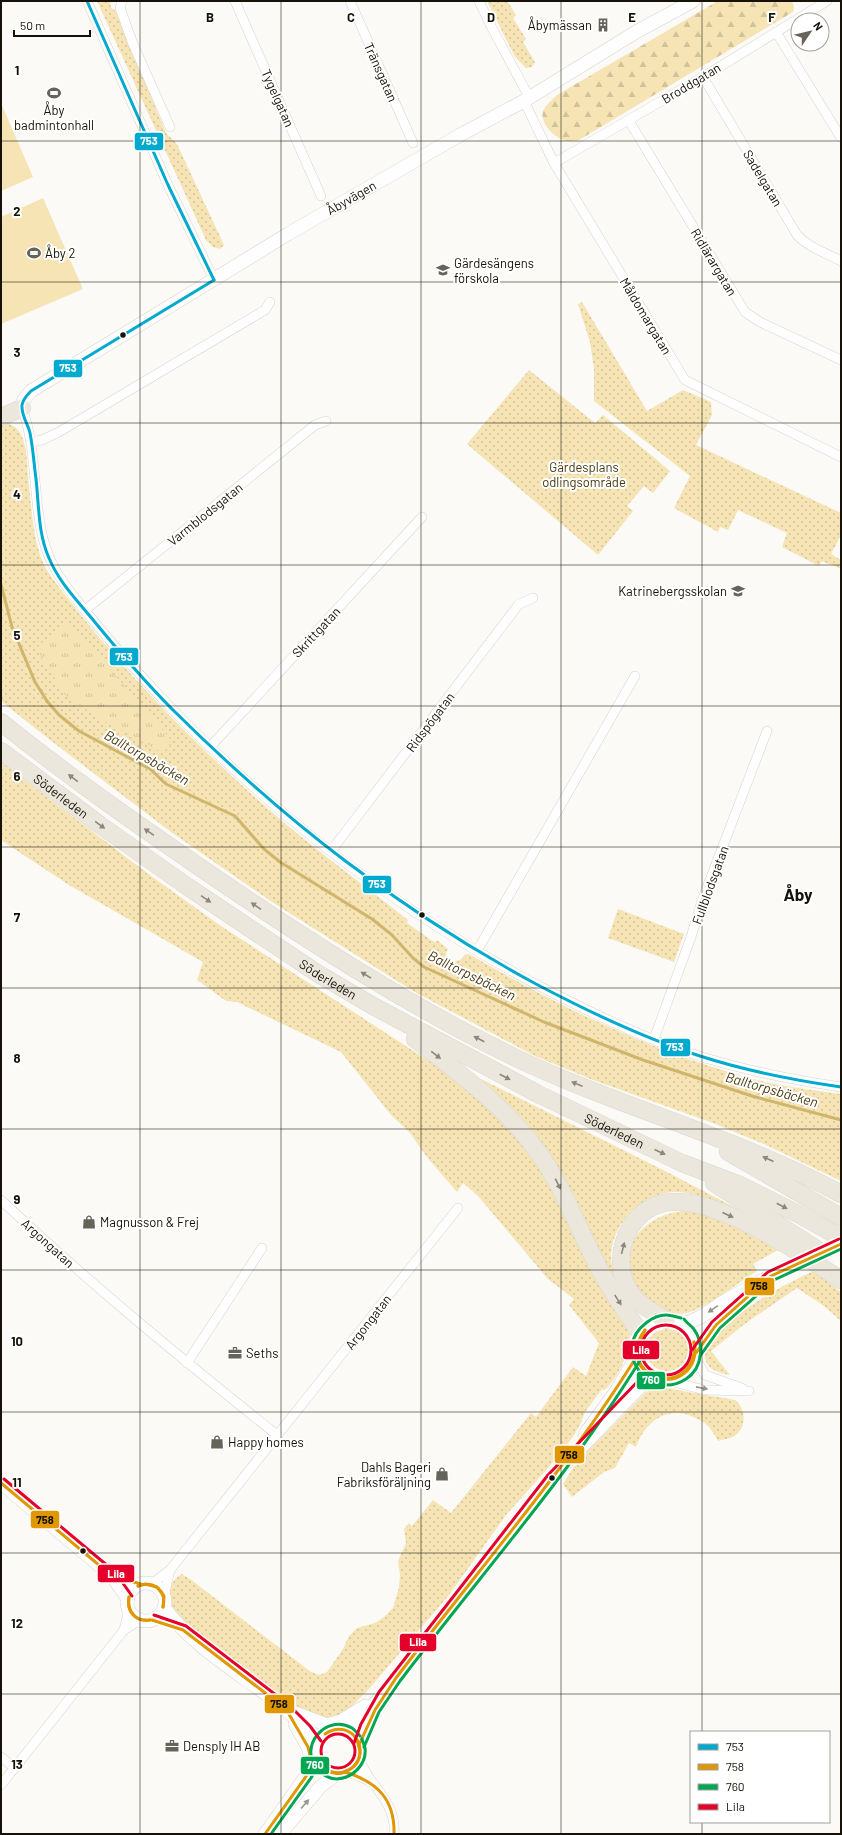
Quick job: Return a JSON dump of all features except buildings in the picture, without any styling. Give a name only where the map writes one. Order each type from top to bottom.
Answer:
[{"type":"highway","points":[[1,418],[22,408]]},
{"type":"highway","name":"Söderleden","points":[[1,722],[127,817],[289,928],[334,956],[419,1006],[514,1057],[677,1124]]},
{"type":"highway","name":"Söderleden","points":[[1,751],[100,825],[188,887],[316,973],[372,1006],[538,1094],[682,1163]]},
{"type":"highway","points":[[372,1006],[476,1086],[508,1115],[538,1151],[563,1193],[604,1277],[641,1334]]},
{"type":"highway","points":[[677,1124],[738,1146],[825,1185],[841,1194]]},
{"type":"highway","points":[[677,1124],[841,1217]]},
{"type":"highway","points":[[682,1163],[740,1185],[800,1215],[841,1238]]},
{"type":"highway","points":[[682,1163],[774,1221],[841,1266]]},
{"type":"highway","points":[[673,1322],[641,1303],[634,1297],[627,1286],[621,1269],[621,1256],[628,1231],[642,1213],[663,1203],[691,1203],[712,1208],[774,1237],[841,1280]]},
{"type":"street","points":[[87,1],[168,185],[214,280]]},
{"type":"street","points":[[122,1],[120,8],[170,127]]},
{"type":"street","name":"Tygelgatan","points":[[235,1],[321,196]]},
{"type":"street","name":"Tränsgatan","points":[[350,1],[413,143]]},
{"type":"street","name":"Måldomargatan","points":[[479,1],[527,99],[554,163],[685,380],[841,457]]},
{"type":"street","name":"Åbyvägen","points":[[22,408],[23,401],[31,391],[251,256],[460,135],[527,99],[636,32],[693,1]]},
{"type":"street","name":"Broddgatan","points":[[554,163],[703,77],[826,1]]},
{"type":"street","points":[[776,32],[841,138]]},
{"type":"street","name":"Sadelgatan","points":[[703,77],[797,235],[811,246],[841,261]]},
{"type":"street","name":"Ridlärargatan","points":[[628,121],[745,312],[760,322],[841,360]]},
{"type":"street","points":[[31,442],[42,440],[59,432],[265,310],[270,302]]},
{"type":"street","points":[[22,408],[30,432],[45,548],[53,567],[68,590],[145,681],[210,747],[266,799],[386,894],[478,951],[576,1005],[654,1039],[726,1064],[794,1080],[841,1087]]},
{"type":"street","name":"Varmblodsgatan","points":[[85,610],[314,425],[326,421]]},
{"type":"street","name":"Skrittgatan","points":[[210,747],[422,517]]},
{"type":"street","name":"Ridspögatan","points":[[330,851],[520,604],[533,598]]},
{"type":"street","points":[[478,951],[635,676]]},
{"type":"street","name":"Fullblodsgatan","points":[[654,1039],[691,937],[703,898],[768,731]]},
{"type":"street","name":"Argongatan","points":[[1,1200],[138,1323],[277,1434]]},
{"type":"street","name":"Argongatan","points":[[146,1584],[170,1570],[458,1208]]},
{"type":"street","points":[[265,1834],[307,1775],[315,1761],[317,1744],[326,1733],[342,1730],[353,1725],[383,1695],[489,1557],[561,1468],[614,1393],[637,1356],[638,1341],[641,1334],[654,1323],[692,1321],[701,1317],[724,1302],[771,1276],[811,1256],[841,1244]]},
{"type":"street","points":[[187,1363],[262,1248]]},
{"type":"street","points":[[561,1468],[644,1384],[660,1379],[681,1376],[687,1371],[716,1325],[771,1276]]},
{"type":"street","points":[[637,1356],[644,1370],[660,1379],[705,1390],[749,1391],[705,1374],[696,1355],[696,1344],[692,1336],[687,1329],[673,1322]]},
{"type":"street","points":[[1,1483],[112,1576],[132,1614],[146,1620],[183,1630]]},
{"type":"street","name":"Argongatan","points":[[164,1601],[170,1570]]},
{"type":"street","points":[[112,1576],[157,1586],[164,1601],[183,1630],[286,1709],[306,1729],[317,1744]]},
{"type":"street","points":[[124,1630],[132,1589],[146,1584]]},
{"type":"street","points":[[1,1785],[124,1630],[146,1620],[158,1617],[164,1601]]},
{"type":"street","points":[[326,1725],[342,1721],[383,1695]]},
{"type":"street","points":[[280,1834],[321,1786],[341,1773],[351,1769],[359,1752],[366,1726],[383,1695]]},
{"type":"street","points":[[286,1709],[354,1736],[359,1752],[373,1783],[382,1793],[388,1804],[394,1821],[394,1834]]},
{"type":"street","points":[[286,1709],[315,1761],[325,1769],[357,1775],[373,1783]]},
{"type":"street","points":[[1,1757],[15,1768]]},
{"type":"green space","points":[[97,1],[110,1],[111,8],[116,11],[166,133],[177,144],[224,245],[220,249],[213,247],[206,240]]},
{"type":"green space","points":[[487,1],[507,1],[516,15],[513,18],[526,39],[523,42],[535,62],[532,67],[526,68],[515,57]]},
{"type":"green space","points":[[718,1],[792,1],[794,7],[793,12],[790,12],[790,14],[579,140],[562,140],[548,129],[545,124],[542,114],[544,109],[557,95]]},
{"type":"green space","points":[[1,103],[33,177],[1,191]]},
{"type":"green space","name":"Åby 2","points":[[43,198],[83,289],[1,324],[1,217]]},
{"type":"green space","points":[[582,302],[647,411],[683,390],[711,402],[712,415],[696,445],[841,513],[841,535],[831,554],[841,560],[841,569],[822,561],[819,566],[782,547],[787,533],[738,510],[728,530],[720,527],[718,532],[674,508],[690,476],[594,401],[594,369],[590,342],[578,304]]},
{"type":"green space","name":"Gärdesplans odlingsområde","points":[[529,370],[595,423],[603,415],[670,471],[653,493],[644,486],[627,506],[633,511],[598,555],[467,444]]},
{"type":"green space","points":[[1,422],[15,427],[20,432],[23,439],[26,453],[35,536],[42,559],[51,576],[84,619],[136,680],[221,766],[281,820],[408,920],[407,923],[431,940],[435,942],[437,940],[448,949],[446,953],[447,958],[453,962],[462,959],[464,955],[469,954],[503,974],[608,1027],[681,1056],[719,1069],[757,1080],[841,1094],[841,1181],[766,1145],[713,1123],[593,1080],[535,1056],[413,991],[272,902],[171,832],[1,701]]},
{"type":"green space","points":[[68,621],[173,742],[163,753],[104,721],[65,695],[36,648]]},
{"type":"green space","points":[[1,762],[151,876],[221,926],[449,1074],[511,1129],[545,1172],[630,1335],[628,1349],[622,1365],[614,1379],[604,1390],[602,1389],[585,1412],[580,1425],[572,1438],[549,1467],[506,1515],[449,1595],[369,1689],[345,1713],[329,1719],[299,1708],[275,1692],[180,1620],[169,1603],[170,1588],[175,1579],[182,1574],[190,1579],[311,1672],[319,1675],[327,1672],[343,1649],[349,1636],[357,1628],[375,1623],[393,1608],[399,1587],[400,1575],[398,1561],[406,1543],[404,1529],[409,1523],[412,1526],[433,1500],[451,1513],[531,1413],[536,1417],[573,1367],[586,1376],[599,1343],[569,1305],[574,1299],[548,1279],[478,1196],[463,1183],[457,1192],[426,1156],[410,1133],[391,1115],[341,1052],[237,1002],[226,1001],[197,980],[203,962],[69,885],[1,840]]},
{"type":"green space","points":[[618,909],[684,934],[674,962],[608,938]]},
{"type":"green space","points":[[481,1079],[734,1207],[699,1196],[678,1192],[665,1193],[643,1202],[625,1219],[613,1241],[611,1257],[617,1286],[611,1278],[576,1200],[543,1144],[524,1123],[479,1081]]},
{"type":"green space","points":[[684,1211],[697,1213],[721,1221],[778,1250],[753,1264],[757,1271],[712,1301],[693,1311],[675,1314],[656,1306],[636,1288],[628,1270],[628,1257],[631,1245],[638,1234],[647,1225],[670,1213]]},
{"type":"green space","points":[[814,1271],[841,1292],[841,1321],[824,1306],[797,1288],[746,1323],[711,1351],[730,1375],[718,1372],[708,1365],[705,1358],[708,1346],[717,1333],[731,1320],[768,1295]]},
{"type":"green space","points":[[667,1329],[682,1335],[688,1350],[682,1365],[667,1371],[652,1365],[646,1350],[652,1335]]},
{"type":"green space","points":[[660,1387],[735,1400],[741,1406],[744,1420],[739,1432],[735,1436],[718,1441],[708,1426],[692,1416],[677,1413],[661,1416],[644,1432],[636,1447],[629,1443],[615,1468],[604,1472],[572,1497],[563,1484],[577,1462],[646,1392]]},
{"type":"waterway","name":"Balltorpsbäcken","points":[[1,584],[12,627],[35,682],[47,701],[59,715],[79,731],[150,769],[166,784],[235,816],[264,849],[280,862],[372,919],[392,935],[413,958],[424,967],[544,1022],[643,1060],[752,1096],[841,1120]]},
{"type":"transit line","name":"753","points":[[87,1],[168,185],[214,280]]},
{"type":"transit line","name":"753","points":[[214,280],[31,391],[23,401],[22,409],[32,444],[40,519],[45,549],[57,574],[67,588],[109,640],[173,710],[257,789],[345,860],[390,894],[437,925],[536,984],[576,1005],[637,1033],[700,1056],[752,1071],[841,1087]]},
{"type":"transit line","name":"Lila","points":[[692,1350],[712,1322],[768,1272],[839,1239]]},
{"type":"transit line","name":"758","points":[[696,1353],[716,1325],[771,1276],[841,1244]]},
{"type":"transit line","name":"760","points":[[700,1356],[720,1328],[774,1280],[841,1249]]},
{"type":"transit line","name":"760","points":[[681,1318],[668,1315],[658,1316],[646,1323],[636,1334],[632,1347],[633,1359],[639,1370],[648,1379],[659,1384],[672,1385],[686,1379],[692,1374],[699,1362],[701,1348],[697,1334],[684,1319]]},
{"type":"transit line","name":"Lila","points":[[666,1325],[680,1329],[687,1336],[691,1350],[687,1364],[680,1371],[666,1375],[652,1371],[645,1364],[641,1350],[645,1336],[652,1329],[666,1325]]},
{"type":"transit line","name":"758","points":[[645,1330],[638,1348],[638,1354],[641,1365],[650,1374]]},
{"type":"transit line","name":"758","points":[[645,1330],[641,1336],[637,1348],[637,1354],[640,1365],[650,1374]]},
{"type":"transit line","name":"758","points":[[650,1374],[659,1378],[668,1379],[676,1377],[682,1373],[692,1360],[694,1342]]},
{"type":"transit line","name":"758","points":[[650,1374],[668,1380],[683,1374],[693,1361],[695,1352],[694,1342]]},
{"type":"transit line","name":"758","points":[[359,1745],[375,1710],[396,1678],[551,1480],[610,1398],[637,1356]]},
{"type":"transit line","name":"760","points":[[364,1747],[379,1712],[400,1681],[555,1483],[614,1401],[641,1359]]},
{"type":"transit line","name":"Lila","points":[[354,1743],[361,1724],[379,1692],[548,1475],[640,1379],[654,1373]]},
{"type":"transit line","name":"Lila","points":[[4,1479],[115,1572],[132,1596]]},
{"type":"transit line","name":"758","points":[[1,1483],[112,1576],[141,1584]]},
{"type":"transit line","name":"758","points":[[138,1586],[145,1584],[157,1587],[164,1596],[163,1607]]},
{"type":"transit line","name":"758","points":[[138,1586],[149,1584],[158,1588],[163,1596],[163,1607]]},
{"type":"transit line","name":"758","points":[[129,1597],[129,1607],[133,1614],[140,1619],[150,1620]]},
{"type":"transit line","name":"758","points":[[129,1597],[128,1602],[130,1611],[140,1619],[150,1620]]},
{"type":"transit line","name":"Lila","points":[[154,1615],[186,1626],[289,1705],[310,1726],[321,1741]]},
{"type":"transit line","name":"758","points":[[152,1620],[183,1630],[286,1709],[308,1747],[312,1764],[307,1775],[265,1834]]},
{"type":"transit line","name":"760","points":[[360,1736],[352,1728],[342,1725],[333,1725],[324,1729],[317,1735],[313,1743],[311,1752],[312,1761],[322,1774],[334,1779],[348,1776],[358,1769],[364,1759],[365,1748],[362,1739]]},
{"type":"transit line","name":"758","points":[[325,1734],[335,1730],[343,1730],[351,1733],[360,1746],[360,1755],[356,1763],[349,1770],[339,1774],[328,1771]]},
{"type":"transit line","name":"Lila","points":[[341,1734],[350,1739],[354,1744],[355,1751],[354,1758],[350,1763],[345,1767],[335,1768],[331,1767],[322,1758],[321,1748],[322,1744],[331,1735],[341,1734]]},
{"type":"transit line","name":"758","points":[[328,1771],[339,1773],[344,1772],[349,1770],[357,1763],[360,1753],[357,1740]]},
{"type":"transit line","name":"760","points":[[271,1834],[311,1778],[321,1761]]},
{"type":"transit line","name":"758","points":[[345,1772],[366,1781],[382,1794],[391,1811],[394,1834]]},
{"type":"place","name":"Åbymässan","points":[[603,25]]},
{"type":"place","name":"Åby badmintonhall","points":[[54,93]]},
{"type":"place","name":"Åby 2","points":[[34,253]]},
{"type":"place","name":"Gärdesängens förskola","points":[[443,270]]},
{"type":"place","name":"Katrinebergsskolan","points":[[738,591]]},
{"type":"place","name":"Magnusson & Frej","points":[[89,1222]]},
{"type":"place","name":"Seths","points":[[235,1353]]},
{"type":"place","name":"Happy homes","points":[[217,1442]]},
{"type":"place","name":"Dahls Bageri Fabriksföräljning","points":[[442,1474]]},
{"type":"place","name":"Densply IH AB","points":[[172,1746]]},
{"type":"district","name":"Åby","points":[[798,894]]}]
